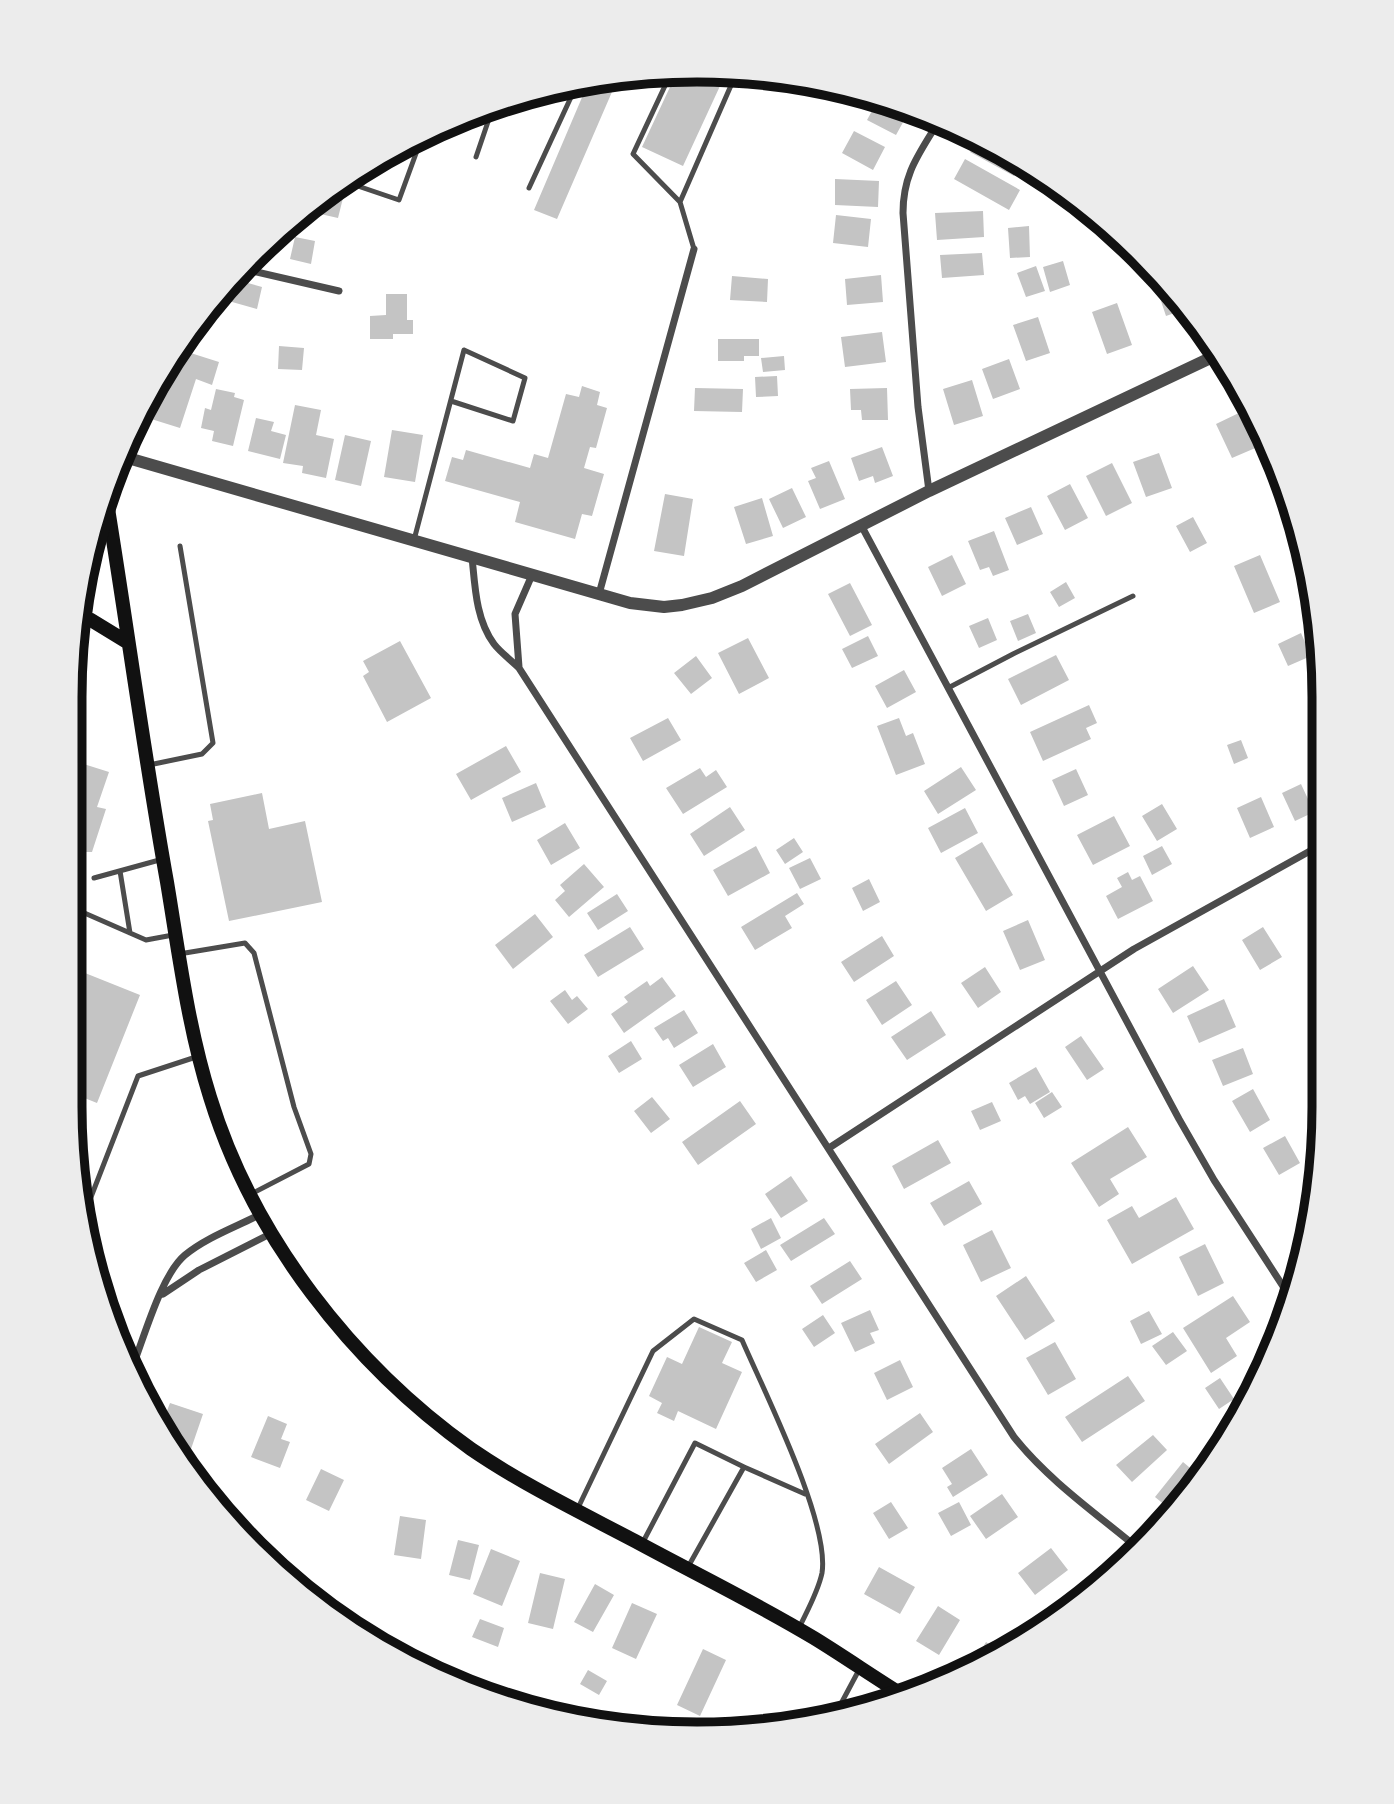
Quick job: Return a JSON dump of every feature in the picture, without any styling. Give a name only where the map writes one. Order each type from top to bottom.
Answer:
[{"type":"main road","points":[[109,518],[146,766],[199,1056],[225,1141],[250,1195],[272,1233],[321,1305],[383,1376],[472,1449],[641,1545],[798,1629],[894,1689]]},
{"type":"main road","points":[[88,620],[127,642]]},
{"type":"street","points":[[929,491],[918,407],[903,191],[908,174],[934,130]]},
{"type":"street","points":[[599,594],[694,249]]},
{"type":"street","points":[[254,271],[339,291]]},
{"type":"street","points":[[131,459],[630,603],[664,607],[712,598],[742,586],[929,491],[1210,358]]},
{"type":"street","points":[[861,526],[1179,1119],[1214,1180],[1284,1288]]},
{"type":"street","points":[[472,557],[477,604],[495,645],[519,667],[1014,1437],[1030,1457],[1131,1543]]},
{"type":"street","points":[[519,667],[515,614],[532,575]]},
{"type":"street","points":[[829,1148],[1134,949],[1312,850]]},
{"type":"street","points":[[136,1357],[159,1297],[171,1271],[182,1257],[200,1244],[261,1214]]},
{"type":"street","points":[[159,1297],[199,1270],[272,1233]]},
{"type":"lane","points":[[666,84],[633,154],[680,202],[694,249]]},
{"type":"lane","points":[[680,202],[732,84]]},
{"type":"lane","points":[[528,188],[572,95]]},
{"type":"lane","points":[[476,158],[488,119]]},
{"type":"lane","points":[[358,184],[399,200],[416,153]]},
{"type":"lane","points":[[414,540],[464,350],[525,378],[513,421],[451,401]]},
{"type":"lane","points":[[146,766],[202,754],[213,743],[180,546]]},
{"type":"lane","points":[[947,688],[1133,596]]},
{"type":"lane","points":[[94,877],[163,859]]},
{"type":"lane","points":[[120,871],[130,933]]},
{"type":"lane","points":[[82,912],[146,940],[176,934]]},
{"type":"lane","points":[[179,954],[245,943],[254,953],[294,1107],[311,1154],[309,1164],[250,1195]]},
{"type":"lane","points":[[90,1200],[138,1076],[199,1056]]},
{"type":"lane","points":[[578,1510],[653,1351],[694,1319],[742,1340],[806,1494],[822,1547],[821,1573],[798,1629]]},
{"type":"lane","points":[[641,1545],[695,1443],[806,1494]]},
{"type":"lane","points":[[687,1570],[744,1467]]},
{"type":"lane","points":[[840,1705],[860,1668]]},
{"type":"building","points":[[672,83],[721,83],[683,166],[642,147]]},
{"type":"building","points":[[613,89],[557,219],[534,210],[584,93]]},
{"type":"building","points":[[873,108],[905,119],[896,135],[867,120]]},
{"type":"building","points":[[854,131],[885,147],[873,170],[842,153]]},
{"type":"building","points":[[972,148],[1016,172],[1014,176],[970,152]]},
{"type":"building","points":[[965,159],[1020,190],[1009,210],[954,179]]},
{"type":"building","points":[[835,179],[879,181],[878,207],[835,205]]},
{"type":"building","points":[[339,197],[343,198],[338,218],[318,213]]},
{"type":"building","points":[[983,211],[984,237],[937,240],[935,213]]},
{"type":"building","points":[[836,215],[871,219],[868,247],[833,243]]},
{"type":"building","points":[[1029,226],[1030,257],[1010,258],[1008,228]]},
{"type":"building","points":[[295,237],[315,241],[311,264],[290,259]]},
{"type":"building","points":[[982,253],[984,275],[942,278],[940,255]]},
{"type":"building","points":[[1063,261],[1070,285],[1050,292],[1043,267]]},
{"type":"building","points":[[1036,266],[1045,291],[1026,297],[1017,273]]},
{"type":"building","points":[[881,275],[883,302],[847,305],[845,279]]},
{"type":"building","points":[[732,276],[768,279],[767,302],[730,300]]},
{"type":"building","points":[[244,282],[262,287],[257,309],[228,301]]},
{"type":"building","points":[[1157,290],[1176,312],[1166,316]]},
{"type":"building","points":[[386,294],[407,294],[407,320],[413,320],[413,334],[393,334],[393,339],[370,339],[370,316],[386,315]]},
{"type":"building","points":[[1117,303],[1132,345],[1107,354],[1092,312]]},
{"type":"building","points":[[1038,317],[1050,353],[1026,361],[1013,325]]},
{"type":"building","points":[[882,332],[886,362],[845,367],[841,337]]},
{"type":"building","points":[[718,339],[759,339],[759,356],[744,356],[744,361],[718,361]]},
{"type":"building","points":[[279,346],[304,348],[302,370],[278,369]]},
{"type":"building","points":[[188,352],[219,362],[212,385],[196,379],[180,428],[150,418],[165,390]]},
{"type":"building","points":[[784,356],[785,370],[763,372],[761,358]]},
{"type":"building","points":[[1009,359],[1020,389],[993,399],[982,369]]},
{"type":"building","points":[[777,376],[778,396],[756,397],[755,377]]},
{"type":"building","points":[[972,380],[983,416],[954,425],[943,389]]},
{"type":"building","points":[[582,386],[600,392],[597,405],[607,408],[596,448],[590,447],[584,468],[604,474],[592,516],[582,514],[575,539],[515,522],[520,502],[445,481],[452,457],[463,460],[466,450],[530,468],[534,454],[548,458],[566,394],[579,397]]},
{"type":"building","points":[[695,388],[743,389],[742,412],[694,411]]},
{"type":"building","points":[[887,388],[888,420],[862,420],[861,410],[851,410],[850,389]]},
{"type":"building","points":[[216,389],[235,393],[234,397],[244,400],[233,446],[212,441],[214,431],[201,428],[205,408],[211,410]]},
{"type":"building","points":[[295,405],[321,410],[316,435],[334,439],[326,478],[302,473],[303,466],[283,463]]},
{"type":"building","points":[[1241,412],[1258,447],[1232,458],[1216,424]]},
{"type":"building","points":[[256,418],[274,422],[271,431],[286,435],[280,459],[248,451]]},
{"type":"building","points":[[392,430],[423,435],[415,482],[384,477]]},
{"type":"building","points":[[345,435],[371,441],[361,486],[335,480]]},
{"type":"building","points":[[882,447],[893,476],[875,483],[873,476],[859,481],[851,458]]},
{"type":"building","points":[[1159,453],[1172,488],[1146,497],[1133,462]]},
{"type":"building","points":[[829,461],[845,499],[820,509],[808,481],[816,478],[811,468]]},
{"type":"building","points":[[1112,463],[1132,503],[1106,516],[1086,476]]},
{"type":"building","points":[[1070,484],[1088,518],[1065,530],[1047,496]]},
{"type":"building","points":[[792,488],[806,517],[783,528],[769,499]]},
{"type":"building","points":[[665,494],[693,499],[684,556],[654,551]]},
{"type":"building","points":[[762,498],[773,536],[746,544],[734,507]]},
{"type":"building","points":[[1031,507],[1043,534],[1017,545],[1005,518]]},
{"type":"building","points":[[1193,517],[1207,543],[1190,552],[1176,526]]},
{"type":"building","points":[[994,531],[1009,570],[993,576],[989,567],[980,570],[968,541]]},
{"type":"building","points":[[952,555],[966,584],[942,596],[928,567]]},
{"type":"building","points":[[1260,555],[1280,602],[1254,613],[1234,566]]},
{"type":"building","points":[[1066,582],[1075,598],[1059,607],[1050,592]]},
{"type":"building","points":[[850,583],[872,625],[850,636],[828,594]]},
{"type":"building","points":[[1028,614],[1036,633],[1018,641],[1010,621]]},
{"type":"building","points":[[988,618],[997,640],[979,648],[969,626]]},
{"type":"building","points":[[1301,633],[1310,656],[1288,666],[1278,644]]},
{"type":"building","points":[[868,636],[878,656],[852,668],[842,649]]},
{"type":"building","points":[[748,638],[769,678],[739,694],[718,653]]},
{"type":"building","points":[[400,641],[431,698],[387,722],[363,676],[369,672],[363,661]]},
{"type":"building","points":[[1056,655],[1069,680],[1021,705],[1008,679]]},
{"type":"building","points":[[696,656],[712,678],[691,694],[674,673]]},
{"type":"building","points":[[904,670],[916,692],[887,708],[875,686]]},
{"type":"building","points":[[1089,705],[1097,723],[1086,728],[1091,739],[1043,761],[1030,732]]},
{"type":"building","points":[[668,718],[681,740],[643,761],[630,738]]},
{"type":"building","points":[[899,718],[906,736],[913,733],[925,764],[896,775],[877,726]]},
{"type":"building","points":[[1241,740],[1248,758],[1234,764],[1227,745]]},
{"type":"building","points":[[506,746],[521,772],[471,800],[456,774]]},
{"type":"building","points":[[82,763],[109,772],[97,807],[106,809],[92,852],[84,852],[82,858]]},
{"type":"building","points":[[961,767],[976,790],[938,814],[924,791]]},
{"type":"building","points":[[700,768],[706,777],[716,770],[727,787],[683,814],[666,788]]},
{"type":"building","points":[[1076,769],[1088,795],[1064,806],[1052,780]]},
{"type":"building","points":[[536,783],[546,807],[512,822],[502,798]]},
{"type":"building","points":[[1301,784],[1312,813],[1295,821],[1282,793]]},
{"type":"building","points":[[262,793],[269,829],[305,821],[322,902],[229,921],[208,821],[213,820],[210,804]]},
{"type":"building","points":[[1261,797],[1274,827],[1250,838],[1237,808]]},
{"type":"building","points":[[1162,804],[1177,829],[1157,841],[1142,816]]},
{"type":"building","points":[[730,807],[745,830],[704,856],[690,834]]},
{"type":"building","points":[[965,808],[978,833],[941,853],[928,828]]},
{"type":"building","points":[[1114,816],[1130,846],[1093,865],[1077,835]]},
{"type":"building","points":[[565,823],[580,848],[551,865],[537,840]]},
{"type":"building","points":[[794,838],[803,852],[785,864],[776,850]]},
{"type":"building","points":[[982,842],[1013,895],[986,911],[955,858]]},
{"type":"building","points":[[756,846],[770,873],[728,896],[713,870]]},
{"type":"building","points":[[1162,846],[1172,864],[1152,875],[1143,856]]},
{"type":"building","points":[[810,858],[821,879],[800,889],[789,868]]},
{"type":"building","points":[[584,864],[604,887],[569,917],[555,900],[565,891],[560,885]]},
{"type":"building","points":[[1128,872],[1132,880],[1140,876],[1153,901],[1118,919],[1106,896],[1122,887],[1117,878]]},
{"type":"building","points":[[869,879],[880,902],[863,911],[852,888]]},
{"type":"building","points":[[797,893],[804,904],[785,916],[792,928],[755,950],[741,927]]},
{"type":"building","points":[[617,894],[628,911],[598,930],[587,913]]},
{"type":"building","points":[[535,914],[553,937],[513,969],[495,945]]},
{"type":"building","points":[[1028,920],[1045,960],[1020,970],[1003,931]]},
{"type":"building","points":[[630,927],[644,949],[598,977],[584,955]]},
{"type":"building","points":[[1263,927],[1282,957],[1260,970],[1242,940]]},
{"type":"building","points":[[882,936],[894,956],[854,982],[841,962]]},
{"type":"building","points":[[1193,966],[1209,990],[1173,1013],[1158,989]]},
{"type":"building","points":[[985,967],[1001,992],[978,1008],[961,983]]},
{"type":"building","points":[[82,972],[140,995],[97,1103],[82,1097]]},
{"type":"building","points":[[662,977],[676,996],[624,1033],[611,1014],[628,1002],[624,997],[647,981],[650,986]]},
{"type":"building","points":[[896,981],[912,1005],[882,1025],[866,1000]]},
{"type":"building","points":[[565,990],[572,1000],[577,996],[588,1009],[568,1024],[550,1001]]},
{"type":"building","points":[[1224,999],[1236,1027],[1199,1043],[1187,1016]]},
{"type":"building","points":[[684,1010],[698,1033],[674,1048],[668,1038],[663,1041],[654,1028]]},
{"type":"building","points":[[931,1011],[946,1035],[907,1060],[891,1037]]},
{"type":"building","points":[[1081,1036],[1104,1069],[1087,1080],[1065,1047]]},
{"type":"building","points":[[631,1041],[642,1059],[619,1073],[608,1056]]},
{"type":"building","points":[[713,1044],[726,1067],[693,1087],[679,1065]]},
{"type":"building","points":[[1243,1048],[1253,1074],[1223,1086],[1212,1060]]},
{"type":"building","points":[[1036,1067],[1050,1092],[1030,1104],[1025,1096],[1018,1100],[1009,1083]]},
{"type":"building","points":[[1253,1089],[1270,1120],[1250,1132],[1232,1101]]},
{"type":"building","points":[[1052,1092],[1062,1107],[1044,1118],[1035,1103]]},
{"type":"building","points":[[652,1097],[670,1119],[651,1133],[634,1111]]},
{"type":"building","points":[[740,1101],[756,1124],[698,1165],[682,1142]]},
{"type":"building","points":[[992,1102],[1001,1121],[980,1130],[971,1111]]},
{"type":"building","points":[[1128,1127],[1147,1157],[1110,1179],[1119,1194],[1099,1207],[1071,1163]]},
{"type":"building","points":[[1285,1136],[1300,1163],[1279,1175],[1263,1148]]},
{"type":"building","points":[[938,1140],[951,1163],[904,1189],[892,1166]]},
{"type":"building","points":[[791,1176],[808,1201],[781,1218],[765,1194]]},
{"type":"building","points":[[969,1181],[982,1204],[944,1226],[930,1203]]},
{"type":"building","points":[[1176,1197],[1194,1229],[1132,1264],[1107,1220],[1132,1206],[1139,1218]]},
{"type":"building","points":[[771,1218],[781,1238],[761,1249],[751,1229]]},
{"type":"building","points":[[824,1218],[835,1234],[791,1261],[780,1245]]},
{"type":"building","points":[[992,1230],[1011,1268],[981,1282],[963,1245]]},
{"type":"building","points":[[1205,1244],[1224,1283],[1198,1296],[1179,1257]]},
{"type":"building","points":[[766,1250],[777,1270],[756,1282],[744,1263]]},
{"type":"building","points":[[850,1261],[862,1279],[822,1304],[810,1286]]},
{"type":"building","points":[[1026,1276],[1055,1321],[1025,1340],[996,1296]]},
{"type":"building","points":[[1233,1296],[1250,1322],[1226,1338],[1237,1356],[1211,1373],[1183,1328]]},
{"type":"building","points":[[870,1310],[879,1330],[870,1333],[875,1343],[855,1352],[841,1323]]},
{"type":"building","points":[[1149,1311],[1162,1334],[1141,1344],[1130,1321]]},
{"type":"building","points":[[823,1315],[835,1333],[814,1347],[802,1329]]},
{"type":"building","points":[[699,1327],[732,1342],[722,1363],[742,1372],[716,1429],[678,1411],[674,1421],[657,1413],[662,1403],[649,1396],[667,1357],[682,1364]]},
{"type":"building","points":[[1173,1332],[1187,1351],[1166,1365],[1152,1346]]},
{"type":"building","points":[[1055,1342],[1076,1379],[1048,1395],[1026,1358]]},
{"type":"building","points":[[900,1360],[913,1387],[887,1400],[874,1373]]},
{"type":"building","points":[[1128,1376],[1145,1401],[1082,1442],[1065,1417]]},
{"type":"building","points":[[1220,1378],[1234,1399],[1219,1409],[1205,1388]]},
{"type":"building","points":[[170,1403],[203,1414],[191,1449],[185,1447],[165,1415]]},
{"type":"building","points":[[920,1413],[933,1432],[889,1464],[875,1444]]},
{"type":"building","points":[[268,1416],[287,1424],[281,1439],[290,1442],[280,1468],[251,1457]]},
{"type":"building","points":[[1153,1435],[1167,1450],[1132,1482],[1116,1465]]},
{"type":"building","points":[[971,1449],[988,1475],[953,1497],[947,1487],[952,1484],[942,1468]]},
{"type":"building","points":[[1183,1462],[1193,1470],[1165,1505],[1155,1497]]},
{"type":"building","points":[[321,1469],[344,1480],[329,1511],[306,1500]]},
{"type":"building","points":[[1002,1494],[1018,1517],[986,1539],[970,1516]]},
{"type":"building","points":[[891,1502],[908,1528],[889,1539],[873,1513]]},
{"type":"building","points":[[959,1502],[971,1525],[951,1536],[938,1513]]},
{"type":"building","points":[[400,1516],[426,1520],[421,1559],[394,1555]]},
{"type":"building","points":[[458,1540],[479,1545],[470,1580],[449,1575]]},
{"type":"building","points":[[1051,1548],[1068,1570],[1035,1595],[1018,1573]]},
{"type":"building","points":[[491,1549],[520,1561],[502,1606],[473,1594]]},
{"type":"building","points":[[879,1567],[915,1587],[900,1614],[864,1594]]},
{"type":"building","points":[[540,1573],[565,1579],[553,1629],[528,1623]]},
{"type":"building","points":[[595,1584],[614,1595],[593,1632],[574,1622]]},
{"type":"building","points":[[632,1603],[657,1614],[636,1659],[612,1648]]},
{"type":"building","points":[[938,1606],[960,1620],[939,1655],[916,1641]]},
{"type":"building","points":[[480,1619],[504,1628],[498,1647],[472,1637]]},
{"type":"building","points":[[986,1642],[992,1646],[980,1652]]},
{"type":"building","points":[[703,1649],[726,1660],[700,1716],[677,1705]]},
{"type":"building","points":[[588,1670],[607,1681],[599,1695],[580,1684]]}]
